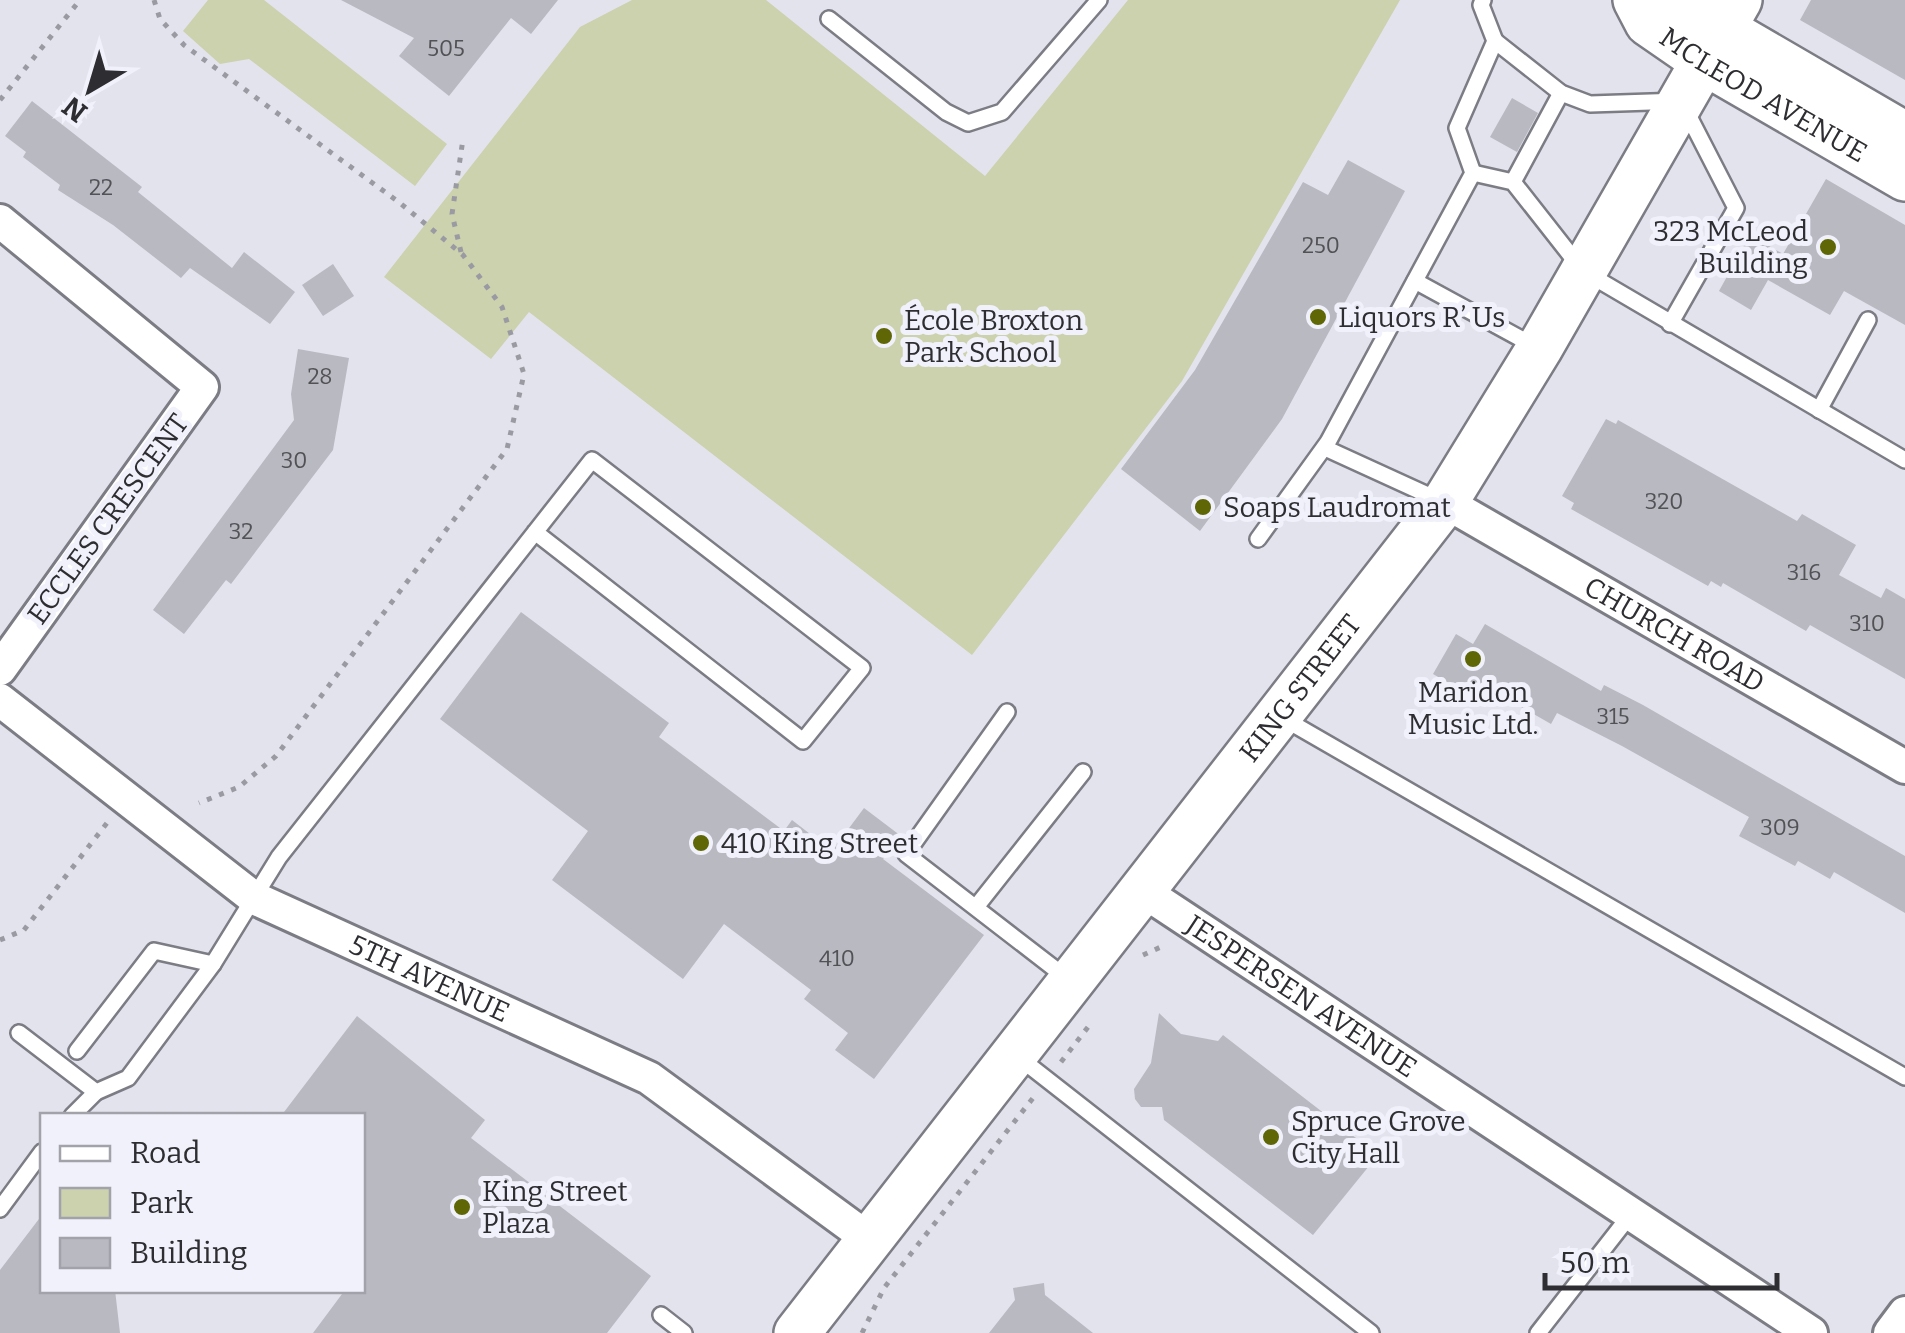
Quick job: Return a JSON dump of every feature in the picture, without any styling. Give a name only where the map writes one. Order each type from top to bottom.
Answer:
[{"type":"street","name":"MCLEOD AVENUE","points":[[1636,0],[1648,23],[1721,30],[1905,178]]},
{"type":"street","name":"MCLEOD AVENUE","points":[[1673,0],[1905,136]]},
{"type":"street","name":"KING STREET","points":[[796,1333],[870,1240],[1031,1067],[1082,1001],[1144,890],[1445,502],[1540,348],[1721,30]]},
{"type":"street","name":"ECCLES CRESCENT","points":[[0,221],[202,387],[0,669]]},
{"type":"street","name":"CHURCH ROAD","points":[[1445,502],[1905,767]]},
{"type":"street","name":"5TH AVENUE","points":[[0,700],[254,898],[649,1078],[870,1240]]},
{"type":"street","name":"JESPERSEN AVENUE","points":[[1144,890],[1811,1333]]},
{"type":"street","points":[[1890,1333],[1905,1313]]},
{"type":"lane","points":[[829,19],[946,112],[968,124],[1002,112],[1099,0]]},
{"type":"lane","points":[[1484,0],[1481,5],[1496,42],[1561,93],[1590,104],[1680,102],[1736,208],[1670,324]]},
{"type":"lane","points":[[1258,539],[1324,448],[1473,173],[1457,128],[1496,42]]},
{"type":"lane","points":[[1513,182],[1561,93]]},
{"type":"lane","points":[[1473,173],[1513,182],[1582,272],[1905,460]]},
{"type":"lane","points":[[1415,281],[1540,348]]},
{"type":"lane","points":[[1819,410],[1868,320]]},
{"type":"lane","points":[[1324,448],[1445,502]]},
{"type":"lane","points":[[75,1113],[96,1092],[128,1078],[213,964],[279,857],[535,532],[592,460],[862,668],[803,742],[535,532]]},
{"type":"lane","points":[[1007,712],[906,854],[976,908],[1082,1001]]},
{"type":"lane","points":[[1280,716],[1905,1077]]},
{"type":"lane","points":[[976,908],[1084,772]]},
{"type":"lane","points":[[77,1050],[154,951],[213,964]]},
{"type":"lane","points":[[19,1032],[96,1092]]},
{"type":"lane","points":[[1031,1067],[1372,1333]]},
{"type":"lane","points":[[0,1208],[40,1155]]},
{"type":"lane","points":[[1538,1333],[1631,1214]]},
{"type":"lane","points":[[662,1316],[684,1333]]},
{"type":"path","points":[[0,100],[80,0]]},
{"type":"path","points":[[154,0],[160,20],[184,45],[400,203],[462,255],[486,280],[502,307],[524,374],[521,403],[507,449],[276,756],[239,787],[199,803]]},
{"type":"path","points":[[462,140],[452,214],[462,255]]},
{"type":"path","points":[[0,940],[24,930],[107,822]]},
{"type":"path","points":[[1139,959],[1163,946]]},
{"type":"path","points":[[862,1333],[884,1288],[1031,1067],[1082,1001]]},
{"type":"green space","points":[[208,0],[264,0],[447,144],[415,186],[249,59],[220,64],[183,31]]},
{"type":"green space","name":"École Broxton Park School","points":[[632,0],[766,0],[985,176],[1128,0],[1400,0],[1182,381],[972,655],[529,312],[491,359],[384,277],[580,27]]},
{"type":"building","points":[[341,0],[558,0],[531,34],[511,18],[449,96],[399,56],[414,38]]},
{"type":"building","points":[[1811,0],[1905,0],[1905,80],[1800,20]]},
{"type":"building","points":[[1512,98],[1538,113],[1517,152],[1490,137]]},
{"type":"building","points":[[32,101],[142,187],[138,192],[232,268],[244,252],[295,292],[270,324],[190,268],[181,278],[113,225],[58,190],[60,185],[23,157],[26,152],[5,136]]},
{"type":"building","points":[[1348,160],[1405,191],[1282,419],[1200,531],[1121,469],[1195,370],[1303,182],[1328,195]]},
{"type":"building","points":[[1826,179],[1905,225],[1905,325],[1844,291],[1830,315],[1768,280],[1751,310],[1719,291],[1750,235],[1783,254]]},
{"type":"building","points":[[333,264],[354,296],[323,316],[302,285]]},
{"type":"building","points":[[298,349],[349,358],[333,450],[231,584],[226,580],[184,634],[153,610],[294,420],[291,394]]},
{"type":"building","points":[[1606,419],[1616,424],[1618,420],[1797,521],[1802,514],[1856,545],[1839,575],[1881,598],[1886,588],[1905,599],[1905,679],[1810,625],[1806,631],[1723,583],[1721,587],[1711,581],[1708,586],[1571,509],[1574,503],[1562,496]]},
{"type":"building","name":"410 King Street","points":[[521,612],[669,723],[659,737],[784,831],[792,820],[832,851],[864,808],[901,836],[883,859],[984,935],[874,1079],[835,1050],[848,1033],[804,999],[811,990],[724,924],[683,979],[552,880],[588,831],[440,719]]},
{"type":"building","points":[[1485,624],[1601,691],[1604,685],[1643,705],[1905,856],[1905,913],[1834,872],[1830,879],[1798,861],[1795,866],[1739,836],[1749,817],[1557,713],[1551,724],[1488,688],[1480,701],[1433,674],[1456,634],[1473,644]]},
{"type":"building","name":"Spruce Grove City Hall","points":[[1159,1013],[1181,1034],[1218,1041],[1223,1035],[1378,1155],[1313,1235],[1164,1120],[1162,1107],[1141,1107],[1135,1099],[1134,1089],[1151,1063]]},
{"type":"building","name":"King Street Plaza","points":[[357,1016],[485,1120],[471,1138],[651,1276],[607,1333],[313,1333],[343,1293],[365,1293],[365,1113],[283,1113]]},
{"type":"building","points":[[40,1218],[40,1293],[115,1293],[120,1333],[0,1333],[0,1270]]},
{"type":"building","points":[[1044,1283],[1045,1295],[1093,1333],[989,1333],[1015,1300],[1013,1288]]},
{"type":"place","name":"323 McLeod Building","points":[[1828,247]]},
{"type":"place","name":"Liquors R’ Us","points":[[1318,317]]},
{"type":"place","name":"École Broxton Park School","points":[[884,336]]},
{"type":"place","name":"Soaps Laudromat","points":[[1203,507]]},
{"type":"place","name":"Maridon Music Ltd.","points":[[1473,659]]},
{"type":"place","name":"410 King Street","points":[[701,843]]},
{"type":"place","name":"Spruce Grove City Hall","points":[[1271,1137]]},
{"type":"place","name":"King Street Plaza","points":[[462,1207]]}]
